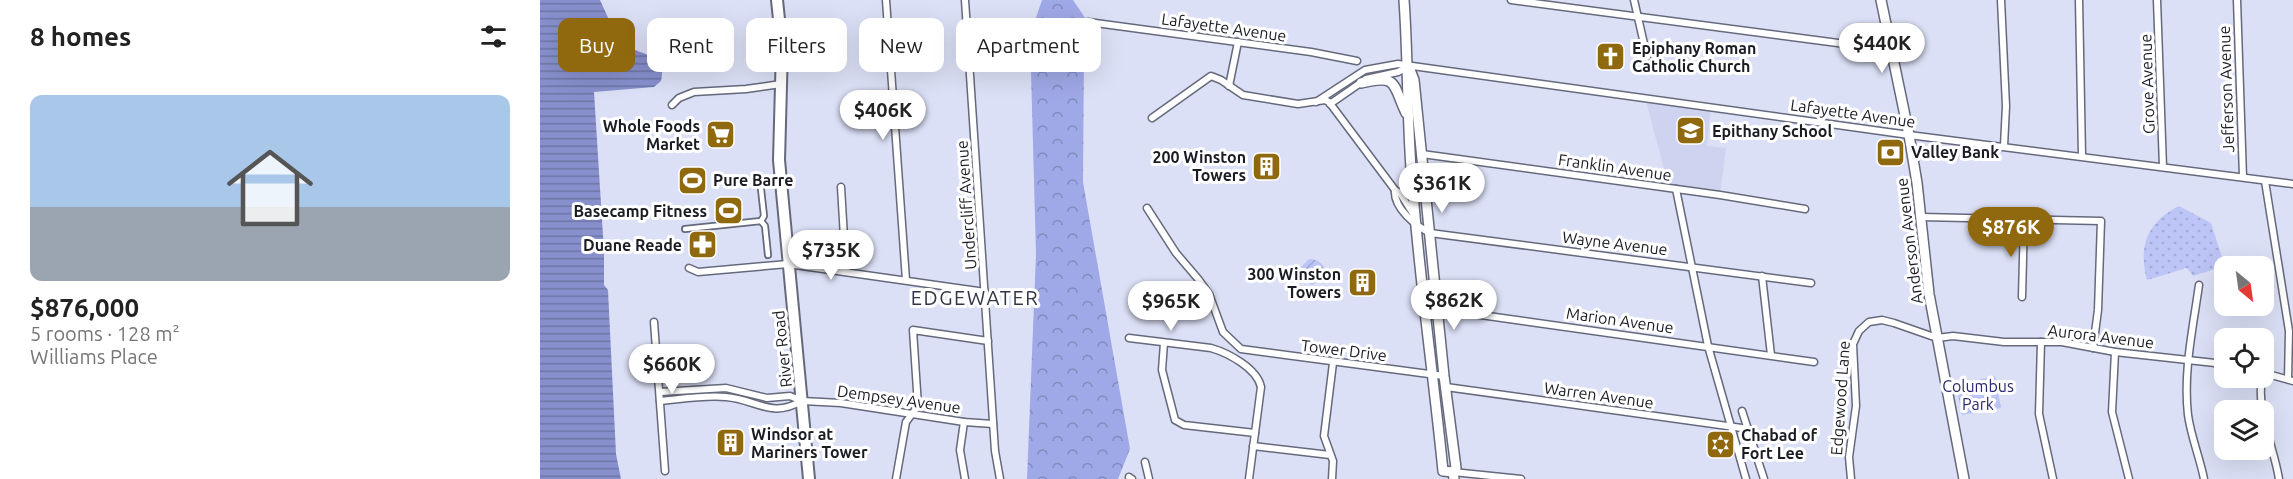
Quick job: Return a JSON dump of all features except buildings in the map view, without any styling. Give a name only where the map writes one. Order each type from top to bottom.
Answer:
[{"type":"main road","name":"River Road","points":[[777,0],[781,30],[779,160],[809,479]]},
{"type":"main road","points":[[1404,0],[1409,67],[1414,80],[1444,376],[1456,468],[1453,475],[1443,471],[1408,120],[1406,78],[1409,67]]},
{"type":"main road","name":"Anderson Avenue","points":[[1881,0],[1909,135],[1929,294],[1964,479]]},
{"type":"main road","points":[[1361,83],[1380,78],[1394,83],[1415,132],[1416,149],[1422,154]]},
{"type":"street","points":[[886,0],[906,280]]},
{"type":"street","name":"Undercliff Avenue","points":[[965,0],[993,424],[1000,479]]},
{"type":"street","points":[[1511,0],[1891,50]]},
{"type":"street","points":[[1634,0],[1647,57]]},
{"type":"street","points":[[2001,0],[2006,106],[2004,146]]},
{"type":"street","points":[[2079,0],[2082,156]]},
{"type":"street","name":"Grove Avenue","points":[[2157,0],[2163,167]]},
{"type":"street","name":"Jefferson Avenue","points":[[2237,0],[2243,177]]},
{"type":"street","name":"Lafayette Avenue","points":[[1101,24],[1311,52],[1357,61]]},
{"type":"street","points":[[1229,86],[1238,42]]},
{"type":"street","points":[[1316,102],[1365,70],[1398,64],[1409,67]]},
{"type":"street","points":[[1330,104],[1374,76],[1398,72],[1409,67]]},
{"type":"street","name":"Lafayette Avenue","points":[[1409,67],[1651,98],[1909,135],[2293,184]]},
{"type":"street","points":[[1152,118],[1211,76],[1215,76],[1243,95],[1298,104],[1325,100],[1395,190],[1400,193],[1410,207],[1417,226]]},
{"type":"street","points":[[672,105],[679,98],[694,92],[781,84]]},
{"type":"street","name":"Franklin Avenue","points":[[1422,154],[1805,209]]},
{"type":"street","points":[[2265,181],[2289,331],[2290,380],[2274,376]]},
{"type":"street","points":[[841,187],[846,271]]},
{"type":"street","points":[[761,189],[764,216],[761,221]]},
{"type":"street","points":[[1676,189],[1708,346],[1746,479]]},
{"type":"street","name":"Tower Drive","points":[[1147,208],[1176,253],[1209,294],[1223,332],[1241,349],[1444,376]]},
{"type":"street","points":[[1921,217],[2101,221],[2098,310],[2093,348]]},
{"type":"street","points":[[2022,297],[2024,220]]},
{"type":"street","points":[[685,229],[761,221]]},
{"type":"street","points":[[761,221],[765,226],[768,255]]},
{"type":"street","name":"Wayne Avenue","points":[[1417,226],[1430,233],[1811,283]]},
{"type":"street","points":[[689,268],[698,272],[788,264],[985,292]]},
{"type":"street","points":[[1762,276],[1771,355]]},
{"type":"street","points":[[2199,285],[2188,361],[2188,417],[2204,479]]},
{"type":"street","name":"Marion Avenue","points":[[1425,300],[1438,309],[1814,362]]},
{"type":"street","name":"Edgewood Lane","points":[[1851,479],[1849,457],[1856,406],[1853,344],[1859,331],[1869,322],[1876,321],[1894,323],[1937,338]]},
{"type":"street","points":[[654,322],[665,471]]},
{"type":"street","points":[[896,479],[906,422],[918,406],[913,330],[988,341]]},
{"type":"street","name":"Aurora Avenue","points":[[1937,338],[1953,336],[2004,342],[2062,342],[2115,352],[2214,363]]},
{"type":"street","points":[[1129,338],[1211,348],[1224,352],[1260,381],[1249,479]]},
{"type":"street","points":[[2041,342],[2039,414],[2053,479]]},
{"type":"street","points":[[1164,343],[1162,370],[1175,420],[1184,425],[1255,433]]},
{"type":"street","points":[[2115,352],[2112,412],[2129,479]]},
{"type":"street","points":[[1332,479],[1333,468],[1324,436],[1333,363]]},
{"type":"street","name":"Warren Avenue","points":[[1446,387],[1749,429]]},
{"type":"street","points":[[660,392],[726,388],[767,398],[790,396],[802,401]]},
{"type":"street","points":[[2261,388],[2265,418],[2279,479]]},
{"type":"street","points":[[660,401],[728,397],[774,409],[791,407],[802,401]]},
{"type":"street","name":"Dempsey Avenue","points":[[802,401],[840,403],[912,412],[963,422],[993,424]]},
{"type":"street","points":[[1742,411],[1764,479]]},
{"type":"street","points":[[963,422],[960,450],[965,479]]},
{"type":"street","points":[[1253,446],[1330,455]]},
{"type":"street","points":[[1145,462],[1147,478]]},
{"type":"street","points":[[1453,475],[1521,479]]},
{"type":"shaded area","points":[[540,0],[600,0],[608,18],[558,18],[558,72],[635,72],[635,50],[647,54],[647,72],[662,72],[661,81],[654,87],[594,92],[604,285],[608,290],[616,454],[621,479],[540,479]]},
{"type":"shaded area","points":[[1645,97],[1711,106],[1707,146],[1726,148],[1720,195],[1669,188]]},
{"type":"green space","points":[[1042,0],[1073,0],[1085,18],[1036,18]]},
{"type":"green space","points":[[1031,72],[1084,72],[1083,182],[1130,449],[1118,479],[1027,479],[1036,254]]},
{"type":"green space","points":[[2179,206],[2211,223],[2222,256],[2214,256],[2214,269],[2193,276],[2187,268],[2147,280],[2144,268],[2145,246],[2152,228],[2168,212]]},
{"type":"green space","points":[[1309,259],[1321,263],[1326,275],[1312,285],[1305,280],[1301,267]]},
{"type":"green space","name":"Columbus Park","points":[[1995,376],[2001,408],[1962,415],[1956,385]]},
{"type":"place","name":"Epiphany Roman Catholic Church","points":[[1611,57]]},
{"type":"place","name":"Epithany School","points":[[1691,131]]},
{"type":"place","name":"Whole Foods Market","points":[[721,135]]},
{"type":"place","name":"Valley Bank","points":[[1890,152]]},
{"type":"place","name":"200 Winston Towers","points":[[1267,166]]},
{"type":"place","name":"Pure Barre","points":[[692,180]]},
{"type":"place","name":"Basecamp Fitness","points":[[728,211]]},
{"type":"place","name":"Duane Reade","points":[[703,245]]},
{"type":"place","name":"300 Winston Towers","points":[[1362,283]]},
{"type":"place","name":"Windsor at Mariners Tower","points":[[730,443]]},
{"type":"place","name":"Chabad of Fort Lee","points":[[1720,444]]},
{"type":"district","name":"EDGEWATER","points":[[975,298]]}]
